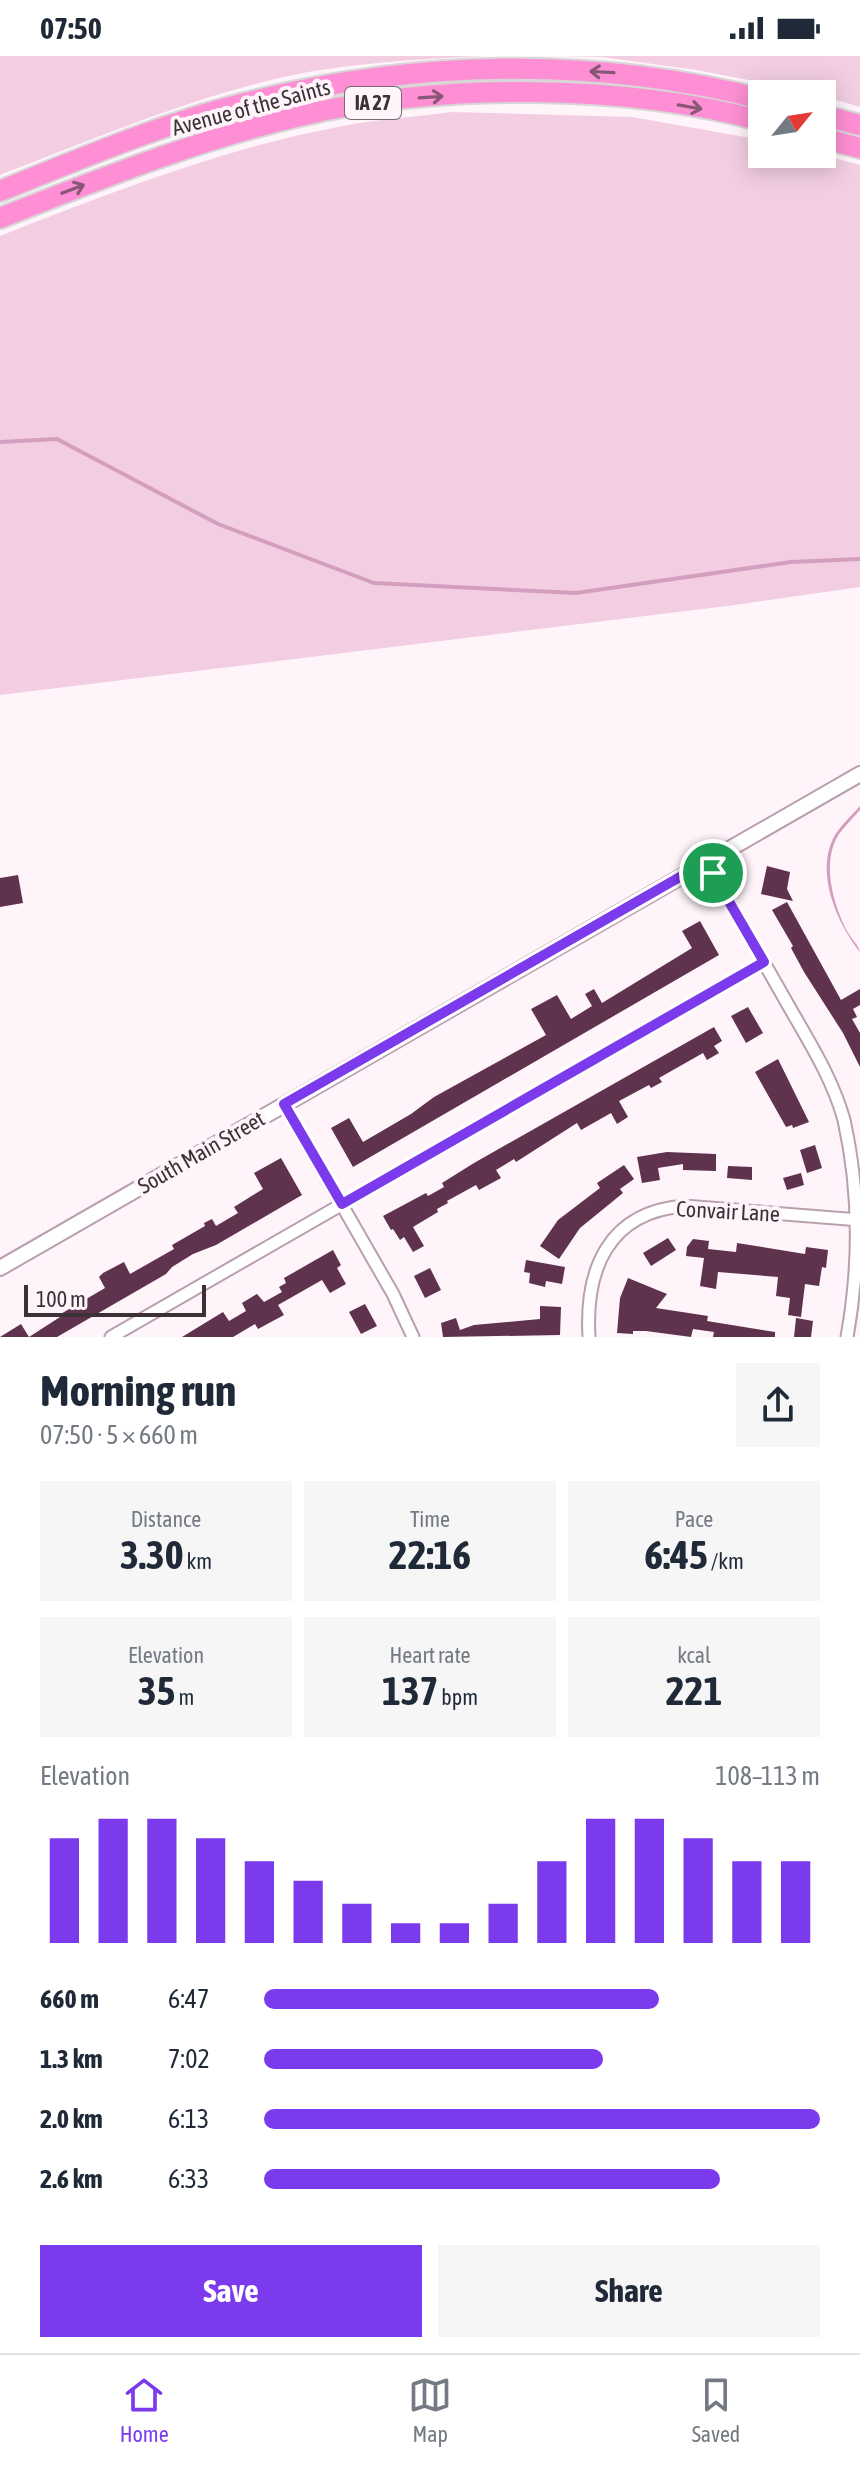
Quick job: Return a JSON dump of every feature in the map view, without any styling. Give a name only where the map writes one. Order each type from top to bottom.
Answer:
[{"type":"highway","name":"Avenue of the Saints","points":[[0,191],[198,116],[299,91],[396,75],[444,70],[533,68],[681,81],[748,96]]},
{"type":"highway","name":"Avenue of the Saints","points":[[0,218],[206,141],[305,115],[398,99],[497,94],[586,95],[676,105],[748,118]]},
{"type":"highway","points":[[836,119],[860,125]]},
{"type":"highway","points":[[836,142],[860,148]]},
{"type":"street","name":"South Main Street","points":[[0,1268],[860,774]]},
{"type":"street","points":[[706,862],[835,1092],[844,1117],[855,1169],[860,1220],[857,1270],[847,1337]]},
{"type":"street","points":[[111,1337],[764,962]]},
{"type":"street","points":[[284,1104],[393,1294],[413,1337]]},
{"type":"street","name":"Convair Lane","points":[[589,1337],[587,1306],[591,1284],[605,1250],[629,1224],[655,1210],[684,1206],[860,1220]]},
{"type":"shaded area","points":[[0,56],[483,56],[350,66],[271,80],[168,111],[0,175]]},
{"type":"shaded area","points":[[557,56],[860,56],[860,107],[836,100],[836,80],[748,80],[602,57]]},
{"type":"shaded area","points":[[452,112],[632,117],[748,138],[748,168],[836,168],[836,159],[860,165],[860,587],[0,695],[0,236],[212,159],[299,135]]},
{"type":"shaded area","points":[[860,806],[839,834],[830,869],[837,908],[860,952],[843,927],[836,912],[827,864],[835,835]]},
{"type":"building","points":[[767,866],[790,872],[787,889],[793,901],[761,894]]},
{"type":"building","points":[[18,875],[23,903],[0,907],[0,878]]},
{"type":"building","points":[[787,902],[841,1000],[860,989],[860,1005],[853,1009],[857,1017],[852,1019],[860,1033],[860,1067],[843,1033],[804,972],[772,910]]},
{"type":"building","points":[[700,921],[719,955],[353,1167],[331,1128],[349,1118],[363,1142],[434,1097],[546,1035],[531,1009],[557,995],[571,1019],[592,1006],[585,994],[594,989],[602,1003],[692,948],[682,931]]},
{"type":"building","points":[[748,1007],[763,1033],[746,1043],[731,1016]]},
{"type":"building","points":[[714,1027],[722,1041],[714,1046],[719,1053],[707,1060],[703,1053],[659,1078],[662,1082],[651,1088],[649,1085],[619,1101],[628,1117],[617,1124],[611,1113],[581,1130],[577,1123],[516,1162],[514,1159],[496,1170],[501,1178],[479,1190],[476,1185],[447,1201],[437,1209],[438,1212],[413,1227],[424,1246],[413,1252],[404,1237],[400,1240],[391,1230],[383,1216],[444,1187],[442,1183],[474,1163]]},
{"type":"building","points":[[778,1059],[809,1122],[793,1128],[792,1125],[786,1127],[755,1072]]},
{"type":"building","points":[[815,1145],[822,1168],[807,1173],[800,1150]]},
{"type":"building","points":[[667,1152],[716,1154],[716,1171],[683,1170],[683,1164],[658,1168],[660,1180],[642,1183],[637,1157]]},
{"type":"building","points":[[281,1158],[302,1195],[216,1245],[193,1254],[166,1274],[57,1337],[29,1337],[105,1288],[99,1277],[103,1273],[124,1262],[130,1274],[174,1249],[172,1245],[205,1226],[204,1223],[212,1219],[216,1226],[238,1213],[234,1207],[263,1189],[254,1173]]},
{"type":"building","points":[[624,1165],[634,1179],[620,1189],[623,1193],[580,1228],[559,1259],[540,1246],[558,1220],[600,1188],[597,1183]]},
{"type":"building","points":[[728,1166],[752,1167],[752,1180],[727,1178]]},
{"type":"building","points":[[801,1173],[804,1185],[787,1190],[783,1178]]},
{"type":"building","points":[[668,1238],[676,1250],[651,1266],[643,1253]]},
{"type":"building","points":[[693,1239],[709,1241],[708,1249],[736,1252],[737,1243],[805,1254],[806,1247],[828,1250],[826,1268],[822,1267],[819,1286],[805,1284],[801,1317],[788,1315],[790,1298],[776,1296],[778,1277],[718,1272],[716,1289],[700,1286],[704,1258],[686,1256],[687,1247]]},
{"type":"building","points":[[333,1250],[341,1265],[337,1268],[346,1284],[330,1293],[322,1280],[278,1305],[284,1315],[258,1329],[255,1324],[233,1337],[182,1337],[223,1312],[229,1321],[246,1311],[242,1303],[257,1294],[264,1302],[282,1292],[279,1287],[286,1283],[284,1278]]},
{"type":"building","points":[[526,1260],[565,1267],[562,1284],[546,1281],[545,1287],[529,1283],[530,1273],[524,1272]]},
{"type":"building","points":[[430,1268],[441,1290],[425,1298],[414,1276]]},
{"type":"building","points":[[628,1278],[667,1294],[656,1308],[708,1316],[707,1321],[775,1332],[775,1337],[713,1337],[714,1332],[693,1329],[691,1337],[646,1331],[617,1333],[620,1298]]},
{"type":"building","points":[[365,1304],[377,1326],[361,1334],[349,1312]]},
{"type":"building","points":[[540,1306],[561,1307],[560,1335],[443,1337],[441,1323],[456,1318],[460,1330],[474,1325],[540,1319]]},
{"type":"building","points":[[796,1318],[813,1321],[811,1337],[794,1337]]},
{"type":"building","points":[[21,1324],[29,1337],[0,1337]]},
{"type":"waterway","points":[[0,442],[57,439],[218,524],[374,583],[576,593],[791,562],[860,559]]},
{"type":"route","points":[[706,862],[713,873],[764,962],[342,1204],[284,1104],[706,862]]}]
